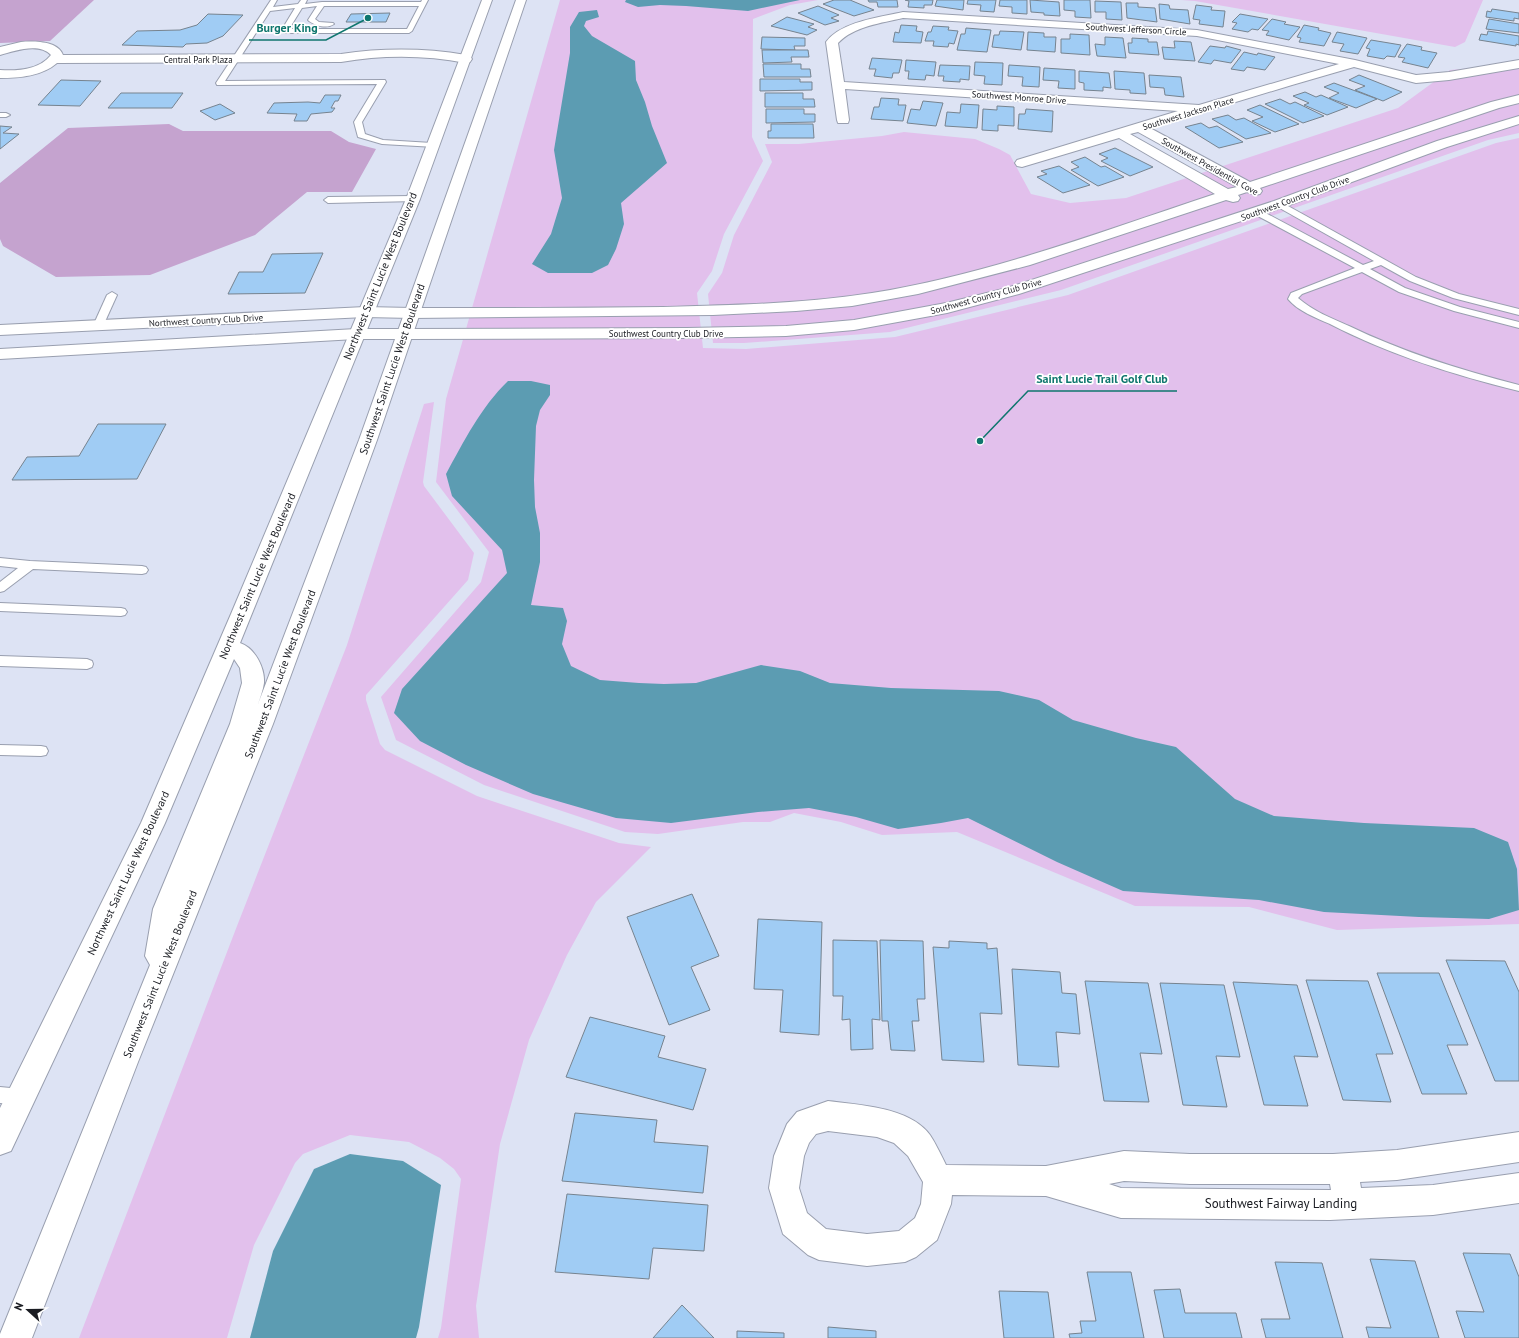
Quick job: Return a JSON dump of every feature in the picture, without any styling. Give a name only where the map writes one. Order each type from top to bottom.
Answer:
[{"type":"street","name":"Northwest Saint Lucie West Boulevard","points":[[0,1140],[11,1096],[153,822],[227,648],[413,199],[432,146],[471,60],[487,0]]},
{"type":"street","name":"Southwest Saint Lucie West Boulevard","points":[[15,1338],[151,996],[262,724],[368,440],[522,0]]},
{"type":"street","name":"Southwest Jefferson Circle","points":[[843,120],[832,42],[837,36],[880,20],[903,15],[1197,33],[1355,64],[1416,79],[1449,76],[1519,64]]},
{"type":"street","points":[[0,51],[16,47],[40,46],[55,50],[57,55],[54,60],[48,64],[34,70],[2,76]]},
{"type":"street","name":"Central Park Plaza","points":[[54,60],[341,58],[368,63],[433,63],[471,60]]},
{"type":"street","name":"Southwest Jackson Place","points":[[1022,163],[1085,142],[1140,128],[1288,82],[1355,64]]},
{"type":"street","name":"Southwest Monroe Drive","points":[[839,85],[1200,109]]},
{"type":"street","name":"Southwest Country Club Drive","points":[[408,323],[778,308],[852,301],[906,292],[959,280],[1024,262],[1495,105],[1519,99]]},
{"type":"street","points":[[473,102],[479,122]]},
{"type":"street","name":"Southwest Country Club Drive","points":[[408,323],[702,333],[786,331],[854,325],[948,308],[1013,291],[1257,212],[1442,144],[1519,120]]},
{"type":"street","name":"Southwest Presidential Cove","points":[[1140,128],[1279,204]]},
{"type":"street","name":"Southwest Presidential Cove","points":[[1120,133],[1257,212]]},
{"type":"street","name":"Northwest Country Club Drive","points":[[0,330],[365,312],[408,323]]},
{"type":"street","points":[[0,354],[356,334],[408,323]]},
{"type":"street","points":[[151,996],[166,909],[241,724],[253,683],[251,668],[247,659],[240,651],[227,648]]},
{"type":"street","points":[[828,1116],[877,1122],[903,1131],[919,1145],[938,1180],[936,1204],[926,1228],[905,1246],[867,1250],[819,1244],[794,1223],[784,1188],[789,1156],[797,1134],[807,1122],[828,1116]]},
{"type":"street","name":"Southwest Fairway Landing","points":[[938,1180],[1046,1181],[1124,1166],[1190,1169],[1341,1168],[1397,1165],[1519,1147]]},
{"type":"street","points":[[1341,1168],[1350,1204]]},
{"type":"street","name":"Southwest Fairway Landing","points":[[1046,1181],[1121,1203],[1350,1204],[1433,1200],[1519,1188]]},
{"type":"lane","points":[[274,0],[220,83],[382,82],[358,122],[361,135],[382,142],[432,146]]},
{"type":"lane","points":[[268,9],[302,3],[424,2],[409,31],[284,31],[302,3]]},
{"type":"lane","points":[[322,4],[311,20],[318,24],[413,24]]},
{"type":"lane","points":[[328,200],[413,199]]},
{"type":"lane","points":[[1279,204],[1380,262],[1413,279],[1456,296],[1519,312]]},
{"type":"lane","points":[[1257,212],[1402,290],[1457,309],[1519,326]]},
{"type":"lane","points":[[1380,262],[1299,292],[1294,295],[1293,299],[1301,307],[1350,331],[1403,354],[1467,375],[1519,388]]},
{"type":"lane","points":[[98,326],[112,295]]},
{"type":"lane","points":[[0,562],[30,565],[142,570]]},
{"type":"lane","points":[[0,588],[30,565]]},
{"type":"lane","points":[[0,607],[121,612]]},
{"type":"lane","points":[[0,661],[87,664]]},
{"type":"lane","points":[[0,750],[40,751]]},
{"type":"shaded area","points":[[0,0],[94,0],[50,41],[0,43]]},
{"type":"shaded area","points":[[560,0],[818,0],[790,5],[753,19],[752,137],[763,161],[724,234],[712,271],[697,293],[703,348],[746,349],[895,337],[1068,295],[1496,143],[1519,138],[1519,924],[1337,930],[1249,907],[1135,906],[957,832],[882,835],[841,822],[794,813],[770,822],[743,822],[658,834],[625,832],[484,785],[396,740],[381,697],[481,582],[489,552],[436,482],[446,399]]},
{"type":"shaded area","points":[[1181,0],[1483,0],[1465,42],[1455,47],[1195,1]]},
{"type":"shaded area","points":[[1519,64],[1519,133],[1488,140],[1061,290],[890,332],[744,343],[713,343],[708,294],[722,273],[734,235],[772,162],[765,144],[799,144],[882,136],[904,132],[975,139],[1010,155],[1031,194],[1070,203],[1126,198],[1398,108],[1450,70]]},
{"type":"shaded area","points":[[169,124],[183,131],[331,131],[349,142],[376,149],[352,192],[307,192],[255,235],[150,275],[56,277],[3,246],[0,239],[0,183],[68,128]]},
{"type":"shaded area","points":[[434,402],[423,482],[424,486],[474,553],[468,580],[366,695],[366,700],[380,744],[385,750],[477,796],[619,843],[651,847],[596,902],[567,955],[529,1040],[500,1144],[476,1306],[479,1338],[438,1338],[441,1328],[461,1179],[454,1169],[440,1158],[409,1142],[350,1135],[303,1154],[295,1163],[254,1245],[227,1338],[79,1338],[237,926],[347,645],[424,404]]},
{"type":"water","points":[[626,0],[800,0],[748,11],[660,5],[638,7],[625,2]]},
{"type":"water","points":[[597,10],[599,17],[586,21],[584,26],[592,36],[635,61],[636,80],[667,163],[621,203],[624,224],[616,249],[608,265],[592,273],[548,273],[532,264],[551,234],[562,198],[554,150],[570,53],[570,27],[579,12]]},
{"type":"water","points":[[508,381],[531,381],[550,385],[550,395],[540,410],[536,426],[534,480],[535,507],[540,533],[540,562],[531,605],[563,608],[567,621],[562,644],[571,666],[600,680],[664,684],[696,683],[761,665],[800,671],[830,683],[891,688],[999,691],[1039,700],[1073,720],[1136,738],[1176,747],[1235,799],[1274,816],[1364,823],[1474,828],[1508,842],[1517,869],[1519,910],[1489,919],[1419,917],[1324,912],[1259,900],[1123,891],[1057,862],[968,818],[898,829],[856,817],[809,808],[758,812],[671,823],[616,818],[533,794],[466,765],[420,741],[394,713],[402,689],[507,573],[502,550],[452,496],[446,474],[481,413]]},
{"type":"water","points":[[350,1154],[403,1161],[441,1185],[416,1338],[250,1338],[273,1251],[314,1169]]},
{"type":"building","points":[[834,0],[850,0],[874,10],[854,16],[823,4]]},
{"type":"building","points":[[868,0],[897,0],[898,7],[878,7],[877,2],[869,2]]},
{"type":"building","points":[[905,0],[933,0],[932,5],[924,5],[924,8],[908,7],[909,1]]},
{"type":"building","points":[[937,0],[964,0],[963,10],[935,6]]},
{"type":"building","points":[[968,0],[996,0],[994,12],[980,11],[981,5],[967,4]]},
{"type":"building","points":[[1000,0],[1027,0],[1027,14],[1012,13],[1012,7],[999,6]]},
{"type":"building","points":[[1030,0],[1059,2],[1060,16],[1031,12]]},
{"type":"building","points":[[1064,0],[1090,0],[1091,18],[1075,17],[1075,11],[1064,10]]},
{"type":"building","points":[[1095,1],[1121,2],[1122,20],[1106,19],[1106,12],[1095,12]]},
{"type":"building","points":[[1126,3],[1138,3],[1138,7],[1155,8],[1157,22],[1127,18]]},
{"type":"building","points":[[1159,4],[1169,5],[1170,9],[1188,10],[1190,24],[1160,19]]},
{"type":"building","points":[[1196,5],[1212,7],[1211,10],[1225,11],[1223,27],[1199,24],[1200,20],[1193,19]]},
{"type":"building","points":[[818,6],[839,15],[831,18],[839,21],[825,25],[798,13]]},
{"type":"building","points":[[1492,9],[1519,13],[1519,19],[1514,18],[1514,21],[1486,17],[1487,11],[1491,12]]},
{"type":"building","points":[[390,13],[386,22],[346,22],[351,14]]},
{"type":"building","points":[[208,14],[243,15],[223,36],[207,43],[186,44],[183,47],[122,45],[137,31],[180,30],[197,25]]},
{"type":"building","points":[[1240,14],[1268,19],[1258,30],[1252,29],[1248,32],[1232,29],[1237,23],[1232,22]]},
{"type":"building","points":[[787,17],[814,24],[808,27],[817,30],[807,35],[771,26]]},
{"type":"building","points":[[1272,19],[1286,22],[1284,24],[1300,27],[1289,40],[1266,35],[1269,31],[1262,30]]},
{"type":"building","points":[[1489,19],[1519,24],[1519,33],[1486,29]]},
{"type":"building","points":[[901,25],[917,26],[916,31],[923,32],[921,43],[893,42],[895,32],[899,33]]},
{"type":"building","points":[[1304,25],[1319,28],[1318,30],[1331,33],[1324,46],[1299,42],[1301,38],[1297,37]]},
{"type":"building","points":[[933,26],[949,27],[948,30],[958,31],[954,44],[949,43],[948,47],[933,46],[934,41],[925,41],[928,32],[931,32]]},
{"type":"building","points":[[966,28],[991,30],[987,52],[957,50],[961,34],[965,34]]},
{"type":"building","points":[[1000,31],[1024,32],[1021,50],[992,47],[994,35],[999,35]]},
{"type":"building","points":[[1488,31],[1519,36],[1519,45],[1516,44],[1516,46],[1479,40],[1481,34],[1487,35]]},
{"type":"building","points":[[1028,32],[1044,33],[1044,37],[1056,37],[1055,52],[1027,50]]},
{"type":"building","points":[[1337,32],[1367,38],[1358,54],[1340,51],[1344,44],[1332,42]]},
{"type":"building","points":[[1070,34],[1089,35],[1090,55],[1061,53],[1061,39],[1070,39]]},
{"type":"building","points":[[762,37],[805,38],[805,46],[794,46],[795,50],[761,49]]},
{"type":"building","points":[[1105,37],[1123,38],[1126,58],[1097,56],[1095,44],[1105,45]]},
{"type":"building","points":[[1132,38],[1148,39],[1148,42],[1157,42],[1159,55],[1129,53],[1128,43],[1132,43]]},
{"type":"building","points":[[1371,40],[1401,45],[1395,57],[1387,56],[1384,59],[1367,56],[1370,49],[1366,48]]},
{"type":"building","points":[[1174,41],[1191,42],[1195,61],[1164,59],[1162,47],[1175,48]]},
{"type":"building","points":[[1407,44],[1422,47],[1421,50],[1437,53],[1428,68],[1402,62],[1405,58],[1398,57]]},
{"type":"building","points":[[1210,46],[1225,48],[1226,46],[1241,50],[1231,63],[1214,60],[1211,64],[1198,62]]},
{"type":"building","points":[[762,50],[808,50],[809,57],[791,57],[792,62],[763,63]]},
{"type":"building","points":[[1244,52],[1257,55],[1258,53],[1275,57],[1265,70],[1247,67],[1244,71],[1231,69]]},
{"type":"building","points":[[872,58],[902,60],[899,73],[893,73],[892,78],[874,76],[876,69],[869,69]]},
{"type":"building","points":[[906,60],[936,62],[934,76],[926,75],[925,80],[908,79],[909,71],[905,71]]},
{"type":"building","points":[[975,62],[1003,63],[1002,85],[984,84],[985,76],[974,75]]},
{"type":"building","points":[[763,64],[801,64],[801,69],[810,69],[811,77],[764,77]]},
{"type":"building","points":[[940,65],[970,66],[969,80],[960,79],[960,82],[943,81],[944,76],[938,76]]},
{"type":"building","points":[[1009,65],[1040,67],[1039,87],[1022,86],[1023,77],[1008,76]]},
{"type":"building","points":[[1044,68],[1075,70],[1075,89],[1058,88],[1059,81],[1043,80]]},
{"type":"building","points":[[1079,71],[1109,73],[1111,88],[1103,87],[1103,91],[1084,90],[1084,83],[1079,82]]},
{"type":"building","points":[[1114,71],[1144,73],[1146,94],[1130,93],[1130,90],[1115,89]]},
{"type":"building","points":[[1149,75],[1181,77],[1184,97],[1165,95],[1164,88],[1150,87]]},
{"type":"building","points":[[1359,75],[1402,92],[1383,101],[1355,90],[1365,86],[1349,80]]},
{"type":"building","points":[[760,79],[800,79],[800,82],[812,82],[812,90],[760,91]]},
{"type":"building","points":[[61,80],[101,81],[80,106],[38,105]]},
{"type":"building","points":[[1334,83],[1377,99],[1356,108],[1329,98],[1339,93],[1324,87]]},
{"type":"building","points":[[1305,92],[1316,97],[1321,95],[1348,107],[1327,115],[1304,105],[1309,103],[1293,96]]},
{"type":"building","points":[[121,93],[183,93],[172,108],[108,108]]},
{"type":"building","points":[[765,93],[803,93],[803,99],[814,99],[815,107],[765,107]]},
{"type":"building","points":[[325,95],[341,95],[338,101],[335,101],[331,108],[335,108],[332,112],[311,114],[307,121],[294,121],[297,114],[267,113],[274,103],[320,103]]},
{"type":"building","points":[[881,98],[899,99],[898,105],[906,105],[903,121],[871,119],[874,107],[879,107]]},
{"type":"building","points":[[1280,99],[1290,104],[1295,102],[1324,116],[1303,123],[1265,104]]},
{"type":"building","points":[[923,101],[943,103],[936,126],[907,123],[911,109],[920,110]]},
{"type":"building","points":[[220,104],[235,113],[215,120],[200,111]]},
{"type":"building","points":[[961,104],[979,105],[977,128],[945,126],[947,112],[960,113]]},
{"type":"building","points":[[1260,105],[1299,124],[1275,132],[1252,121],[1263,117],[1247,110]]},
{"type":"building","points":[[997,106],[1014,107],[1014,126],[998,125],[998,131],[982,130],[983,109],[997,110]]},
{"type":"building","points":[[766,109],[804,109],[804,114],[815,114],[815,122],[766,123]]},
{"type":"building","points":[[1026,109],[1053,111],[1052,132],[1018,129],[1019,114],[1025,114]]},
{"type":"building","points":[[1228,115],[1236,120],[1244,118],[1271,133],[1246,139],[1212,119]]},
{"type":"building","points":[[1201,123],[1209,128],[1217,126],[1243,142],[1219,148],[1185,127]]},
{"type":"building","points":[[771,124],[813,124],[814,138],[768,138],[768,131],[771,131]]},
{"type":"building","points":[[0,126],[12,127],[3,133],[19,134],[0,149]]},
{"type":"building","points":[[1115,148],[1153,167],[1130,176],[1101,161],[1108,158],[1099,154]]},
{"type":"building","points":[[1085,157],[1101,167],[1105,166],[1124,177],[1098,186],[1071,170],[1079,167],[1071,162]]},
{"type":"building","points":[[1059,166],[1090,185],[1063,193],[1037,177],[1047,174],[1041,171]]},
{"type":"building","points":[[323,253],[305,293],[228,294],[239,272],[263,272],[272,254]]},
{"type":"building","points":[[98,424],[166,424],[137,479],[12,480],[27,457],[79,456]]},
{"type":"building","points":[[692,894],[719,956],[691,967],[710,1010],[669,1025],[627,917]]},
{"type":"building","points":[[758,919],[822,922],[819,1035],[780,1032],[783,990],[754,989]]},
{"type":"building","points":[[833,940],[877,941],[880,1020],[872,1019],[873,1049],[851,1050],[850,1019],[842,1020],[843,996],[833,996]]},
{"type":"building","points":[[880,940],[923,941],[925,999],[917,999],[919,1021],[912,1021],[915,1051],[891,1050],[888,1021],[882,1021]]},
{"type":"building","points":[[949,941],[987,943],[987,949],[997,948],[1002,1014],[980,1013],[984,1062],[942,1060],[933,947],[949,948]]},
{"type":"building","points":[[1446,960],[1505,961],[1519,992],[1519,1081],[1495,1081]]},
{"type":"building","points":[[1012,969],[1060,972],[1062,993],[1076,994],[1080,1034],[1056,1032],[1059,1067],[1018,1065]]},
{"type":"building","points":[[1377,973],[1439,973],[1468,1045],[1447,1045],[1467,1094],[1422,1094]]},
{"type":"building","points":[[1306,980],[1368,981],[1393,1054],[1376,1054],[1391,1102],[1343,1100]]},
{"type":"building","points":[[1085,981],[1148,983],[1162,1054],[1140,1053],[1149,1102],[1104,1101]]},
{"type":"building","points":[[1233,982],[1297,985],[1318,1057],[1294,1056],[1308,1106],[1264,1105]]},
{"type":"building","points":[[1160,983],[1224,985],[1240,1057],[1216,1056],[1227,1107],[1183,1105]]},
{"type":"building","points":[[590,1017],[665,1036],[658,1057],[706,1069],[693,1110],[566,1077]]},
{"type":"building","points":[[575,1113],[657,1120],[654,1142],[708,1146],[703,1193],[562,1181]]},
{"type":"building","points":[[567,1194],[708,1205],[704,1251],[653,1248],[649,1279],[555,1272]]},
{"type":"building","points":[[1463,1253],[1510,1254],[1519,1277],[1519,1338],[1465,1338],[1456,1311],[1484,1312]]},
{"type":"building","points":[[1370,1259],[1415,1261],[1439,1338],[1369,1338],[1366,1327],[1391,1328]]},
{"type":"building","points":[[1275,1262],[1322,1263],[1343,1338],[1266,1338],[1261,1319],[1290,1319]]},
{"type":"building","points":[[1087,1272],[1131,1272],[1144,1338],[1070,1338],[1069,1334],[1082,1333],[1080,1321],[1096,1321]]},
{"type":"building","points":[[1180,1289],[1185,1313],[1236,1313],[1242,1338],[1164,1338],[1154,1290]]},
{"type":"building","points":[[999,1291],[1048,1292],[1054,1338],[1004,1338]]},
{"type":"building","points":[[682,1305],[714,1338],[653,1338]]},
{"type":"building","points":[[828,1327],[876,1331],[876,1338],[828,1338]]},
{"type":"building","points":[[737,1331],[784,1333],[784,1338],[737,1338]]},
{"type":"place","name":"Burger King","points":[[368,18]]},
{"type":"place","name":"Saint Lucie Trail Golf Club","points":[[980,441]]}]
